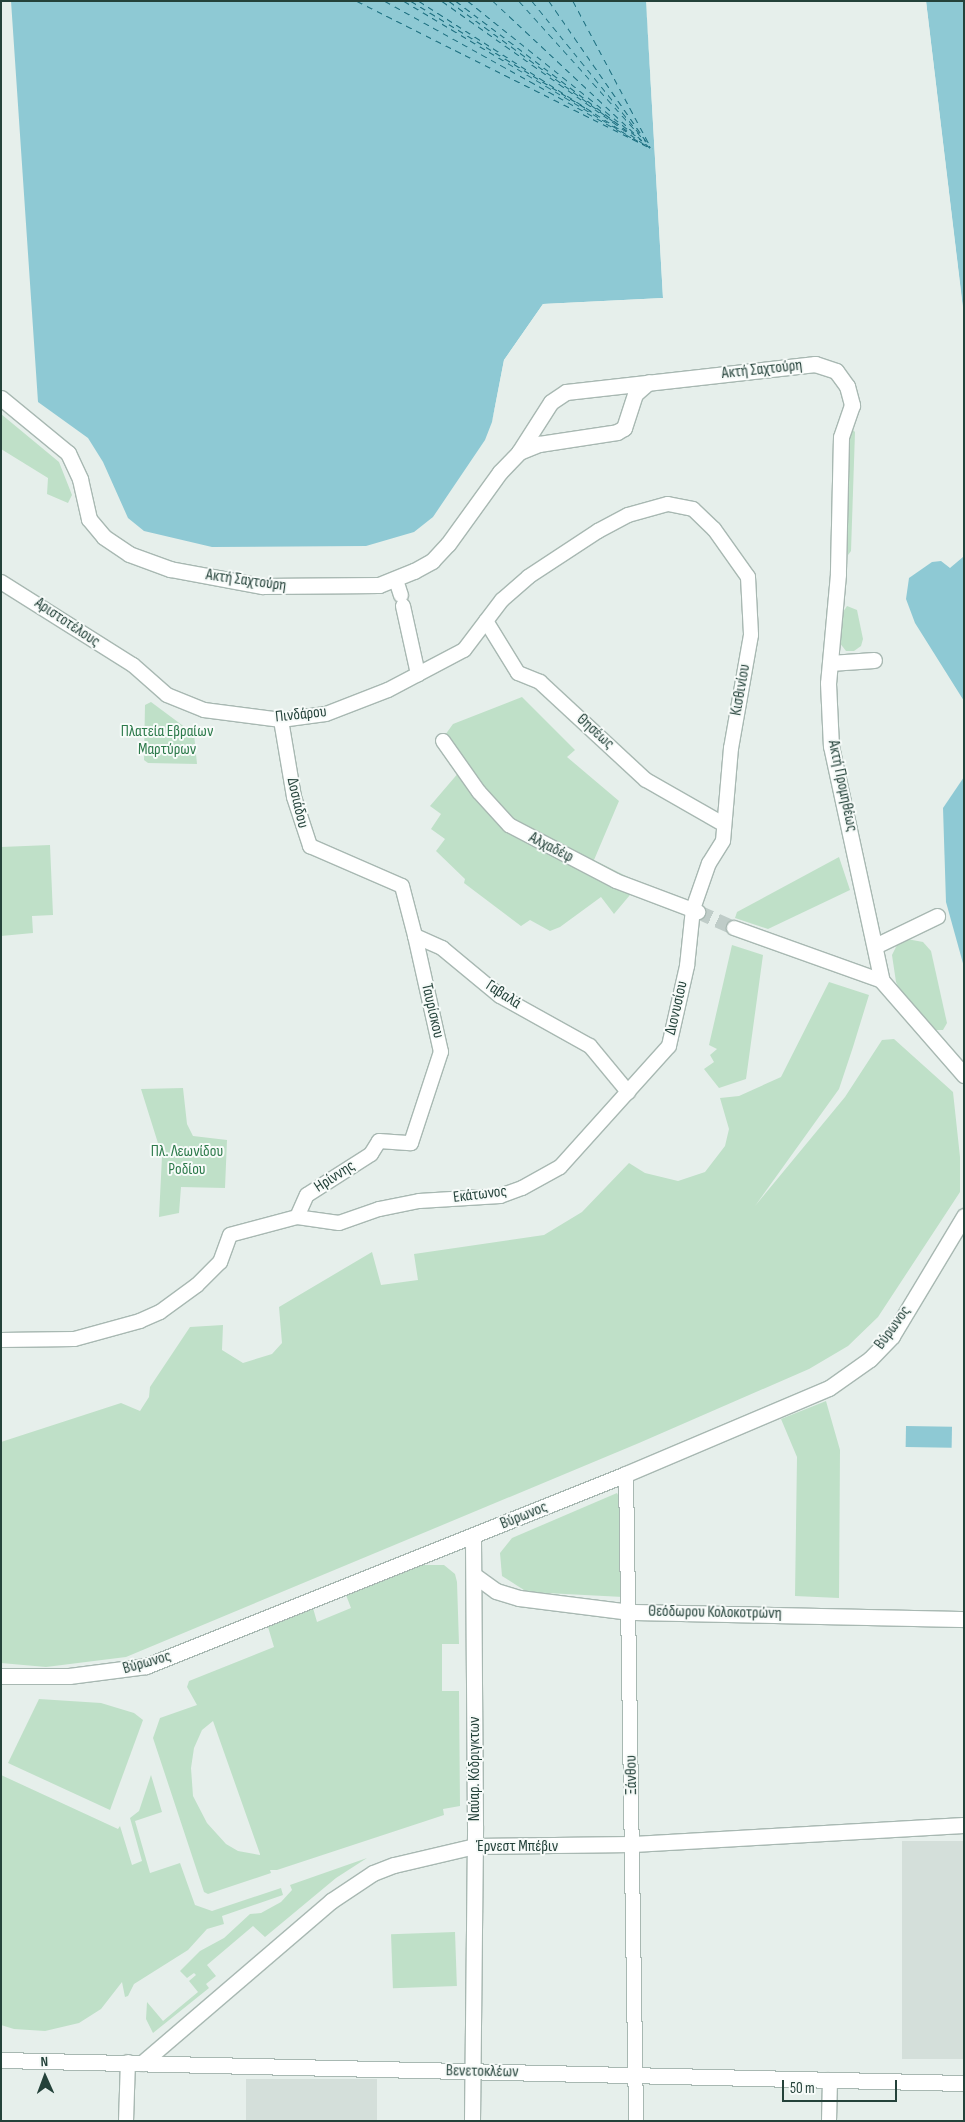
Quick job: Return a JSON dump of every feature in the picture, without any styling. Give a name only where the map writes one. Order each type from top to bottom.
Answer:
[{"type":"street","name":"Ακτή Σαχτούρη","points":[[1,398],[68,453],[80,479],[89,519],[104,537],[129,554],[170,569],[278,588],[378,585],[396,580],[432,561],[448,544],[500,472],[519,452],[558,396],[576,390],[814,364],[836,371],[842,378],[852,405]]},
{"type":"street","name":"Ακτή Σαχτούρη","points":[[519,452],[539,444],[617,432],[624,428],[631,401],[649,382]]},
{"type":"street","name":"Ακτή Προμηθέως","points":[[852,405],[841,437],[838,574],[830,663],[831,746],[882,981],[964,1075]]},
{"type":"street","name":"Πινδάρου","points":[[133,665],[167,695],[204,710],[281,720],[326,714],[418,674],[464,650],[502,600],[528,577],[598,531],[628,515],[668,504]]},
{"type":"street","name":"Κισθινίου","points":[[668,504],[693,509],[714,529],[748,577],[751,634],[733,739],[723,824],[723,841],[709,863],[696,910]]},
{"type":"street","points":[[396,580],[418,674]]},
{"type":"street","name":"Αριστοτέλους","points":[[1,582],[133,665]]},
{"type":"street","name":"Θησέως","points":[[486,621],[518,674],[540,682],[646,780],[723,824]]},
{"type":"street","points":[[830,663],[874,660]]},
{"type":"street","name":"Δοσιάδου","points":[[281,720],[294,797],[310,846],[402,886],[415,936]]},
{"type":"street","name":"Αλχαδέφ","points":[[443,741],[479,792],[509,825],[616,882],[696,910]]},
{"type":"street","name":"Διονυσίου","points":[[628,1092],[669,1046],[687,966],[696,910]]},
{"type":"street","points":[[875,946],[937,916]]},
{"type":"street","points":[[734,928],[882,981]]},
{"type":"street","name":"Γαβαλά","points":[[415,936],[442,948],[500,996],[590,1046],[628,1092]]},
{"type":"street","name":"Ταυρίσκου","points":[[379,1142],[411,1143],[441,1052],[415,936]]},
{"type":"street","name":"Εκάτωνος","points":[[297,1217],[339,1223],[379,1209],[419,1202],[500,1196],[522,1188],[560,1167],[628,1092]]},
{"type":"street","name":"Ηρίννης","points":[[297,1217],[307,1195],[371,1154],[379,1142]]},
{"type":"street","name":"Βύρωνος","points":[[1,1676],[79,1675],[146,1666],[626,1474],[829,1388],[870,1359],[892,1336],[964,1216]]},
{"type":"street","points":[[1,1340],[74,1339],[140,1322],[160,1312],[197,1285],[220,1262],[230,1235],[297,1217]]},
{"type":"street","name":"Ξάνθου","points":[[626,1474],[630,1612],[636,2121]]},
{"type":"street","name":"Ναύαρ. Κόδριγκτων","points":[[472,2121],[475,1846],[473,1536]]},
{"type":"street","name":"Θεόδωρου Κολοκοτρώνη","points":[[474,1575],[496,1591],[519,1598],[630,1612],[964,1619]]},
{"type":"street","name":"Έρνεστ Μπέβιν","points":[[135,2062],[350,1887],[394,1865],[475,1846],[632,1844],[964,1825]]},
{"type":"street","name":"Βενετοκλέων","points":[[1,2060],[964,2083]]},
{"type":"street","points":[[126,2121],[135,2062]]},
{"type":"street","points":[[829,2121],[830,2080]]},
{"type":"shaded area","points":[[902,1841],[964,1841],[964,2059],[902,2059]]},
{"type":"shaded area","points":[[246,2079],[377,2079],[377,2121],[246,2121]]},
{"type":"green space","points":[[1,414],[59,462],[72,495],[68,503],[47,494],[48,478],[1,449]]},
{"type":"green space","points":[[852,429],[855,432],[851,551],[848,555],[848,433]]},
{"type":"green space","points":[[847,606],[857,610],[863,639],[861,646],[854,651],[846,651],[839,642],[843,612]]},
{"type":"green space","points":[[522,697],[575,750],[567,757],[619,801],[594,860],[640,883],[614,914],[601,897],[560,927],[550,931],[530,920],[521,926],[464,883],[465,879],[436,851],[445,839],[431,829],[441,814],[430,806],[460,771],[440,742],[453,724]]},
{"type":"green space","name":"Πλατεία Εβραίων Μαρτύρων","points":[[151,702],[194,734],[197,764],[148,763],[144,760],[145,705]]},
{"type":"green space","points":[[50,845],[53,915],[32,916],[33,933],[1,936],[1,847]]},
{"type":"green space","points":[[839,857],[850,890],[768,929],[735,918],[737,912]]},
{"type":"green space","points":[[907,939],[923,942],[931,951],[947,1023],[943,1030],[934,1030],[901,992],[896,982],[892,955],[897,945]]},
{"type":"green space","points":[[732,945],[763,955],[746,1079],[719,1088],[704,1069],[714,1062],[710,1055],[717,1049],[709,1045]]},
{"type":"green space","points":[[829,982],[869,995],[853,1047],[839,1089],[755,1206],[845,1097],[882,1040],[894,1039],[953,1092],[960,1157],[960,1192],[878,1317],[848,1346],[809,1369],[639,1443],[126,1657],[46,1667],[1,1663],[1,1442],[121,1403],[140,1411],[149,1397],[150,1387],[190,1327],[223,1325],[222,1350],[243,1363],[272,1354],[282,1343],[279,1307],[372,1252],[381,1285],[418,1280],[414,1254],[544,1235],[582,1212],[629,1163],[645,1173],[678,1181],[705,1172],[725,1146],[729,1129],[720,1098],[739,1096],[781,1077]]},
{"type":"green space","name":"Πλ. Λεωνίδου Ροδίου","points":[[183,1088],[187,1124],[193,1136],[227,1140],[225,1188],[181,1187],[179,1213],[159,1217],[162,1156],[141,1089]]},
{"type":"green space","points":[[826,1401],[840,1450],[839,1598],[795,1596],[797,1457],[781,1419]]},
{"type":"green space","points":[[617,1493],[624,1507],[623,1597],[527,1592],[502,1576],[500,1553],[512,1538]]},
{"type":"green space","points":[[420,1565],[444,1565],[455,1574],[457,1582],[459,1644],[442,1644],[442,1691],[459,1691],[460,1806],[443,1809],[444,1815],[277,1870],[270,1870],[271,1873],[208,1894],[204,1892],[153,1738],[160,1718],[197,1705],[187,1687],[189,1681],[274,1647],[268,1627],[313,1608],[317,1622],[351,1608],[346,1595]],"holes":[[[213,1721],[260,1855],[238,1851],[226,1844],[207,1823],[193,1796],[191,1768],[194,1748],[202,1730]]]},
{"type":"green space","points":[[39,1699],[101,1703],[134,1713],[143,1720],[110,1810],[8,1763]]},
{"type":"green space","points":[[1,1775],[118,1829],[120,1826],[132,1865],[142,1861],[130,1818],[139,1811],[151,1775],[162,1812],[135,1821],[150,1873],[180,1863],[195,1905],[212,1911],[281,1888],[283,1895],[222,1916],[224,1924],[207,1929],[188,1950],[134,1984],[128,1996],[125,1997],[122,1982],[101,2009],[79,2023],[45,2031],[14,2029],[1,2025]]},
{"type":"green space","points":[[367,1858],[336,1878],[265,1937],[253,1926],[207,1965],[216,1976],[206,1984],[209,1988],[153,2033],[146,2019],[147,2002],[163,2021],[198,1992],[189,1981],[196,1975],[194,1973],[187,1978],[180,1971],[200,1951],[224,1938],[250,1914],[261,1913],[281,1902],[292,1890],[290,1885]]},
{"type":"green space","points":[[455,1932],[457,1986],[393,1988],[391,1934]]},
{"type":"water","points":[[11,1],[646,1],[663,298],[543,304],[504,360],[492,422],[485,440],[433,517],[414,532],[366,546],[212,547],[144,531],[128,518],[103,462],[88,438],[38,402]]},
{"type":"water","points":[[926,1],[964,1],[964,316]]},
{"type":"water","points":[[964,545],[964,701],[915,623],[906,599],[909,578],[932,562],[941,561],[950,568],[963,557]]},
{"type":"water","points":[[964,777],[964,967],[946,902],[943,808]]},
{"type":"water","points":[[906,1426],[952,1427],[952,1448],[906,1447]]},
{"type":"pier","points":[[646,1],[665,299],[545,307],[506,361],[492,422],[504,360],[543,304],[663,298]]},
{"type":"pier","points":[[924,1],[926,1],[964,318],[961,316]]},
{"type":"ferry route","points":[[357,1],[652,149]]},
{"type":"ferry route","points":[[385,1],[634,139]]},
{"type":"ferry route","points":[[404,1],[630,136]]},
{"type":"ferry route","points":[[411,1],[592,112]]},
{"type":"ferry route","points":[[419,1],[624,132]]},
{"type":"ferry route","points":[[442,1],[647,146]]},
{"type":"ferry route","points":[[449,1],[613,121]]},
{"type":"ferry route","points":[[456,1],[631,134]]},
{"type":"ferry route","points":[[468,1],[642,141]]},
{"type":"ferry route","points":[[493,1],[650,148]]},
{"type":"ferry route","points":[[519,1],[645,141]]},
{"type":"ferry route","points":[[532,1],[642,137]]},
{"type":"ferry route","points":[[549,1],[650,147]]},
{"type":"ferry route","points":[[573,1],[649,144]]},
{"type":"ferry route","points":[[633,138],[643,144]]},
{"type":"tunnel","points":[[698,912],[734,928]]}]
